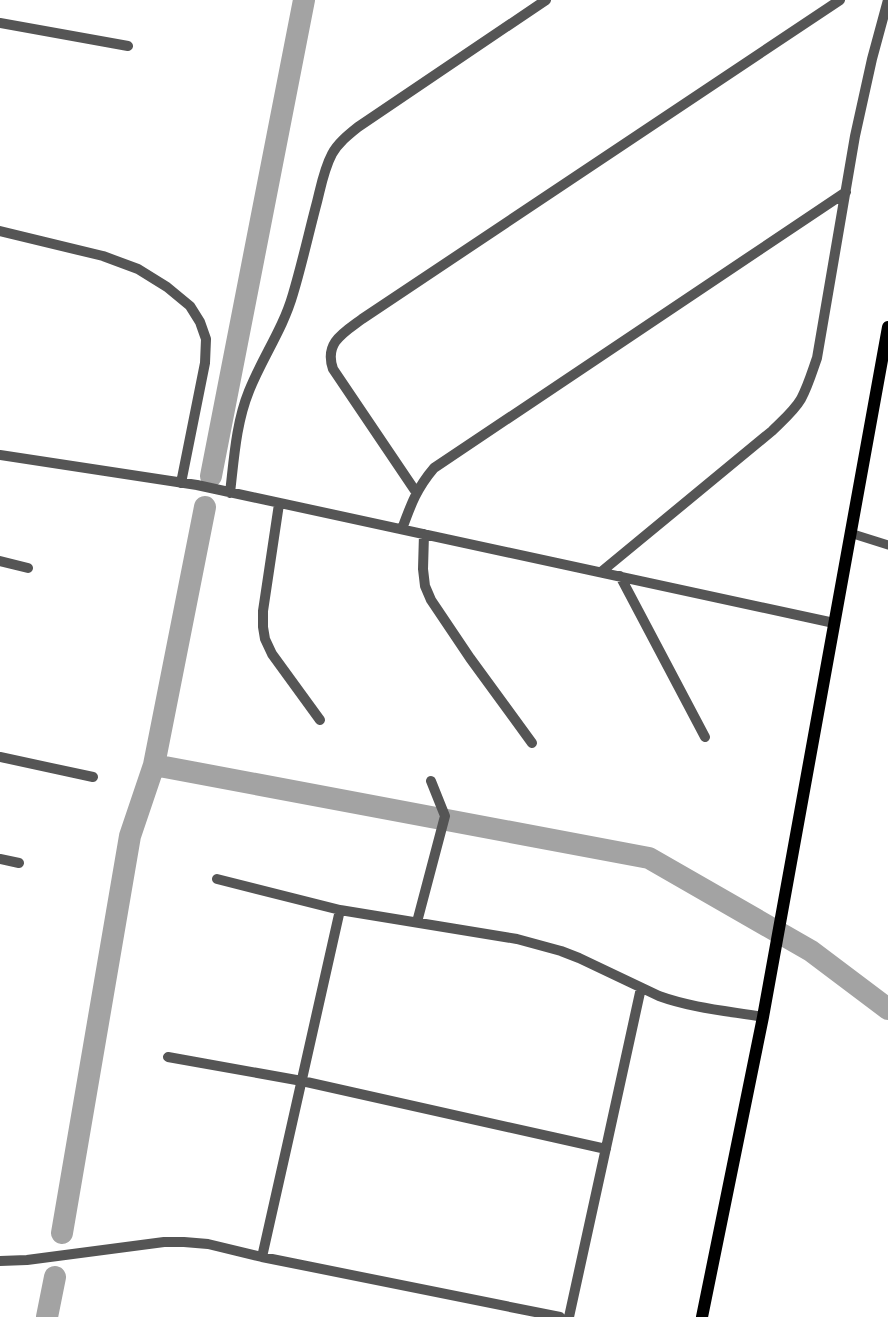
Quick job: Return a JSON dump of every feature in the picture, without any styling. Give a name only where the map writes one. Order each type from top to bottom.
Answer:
[{"type":"main road","points":[[702,1317],[763,1017],[888,327]]},
{"type":"street","points":[[230,492],[240,421],[248,393],[293,296],[320,188],[332,154],[341,142],[358,127],[546,0]]},
{"type":"street","points":[[416,492],[333,369],[330,352],[334,343],[341,335],[378,308],[840,0]]},
{"type":"street","points":[[601,572],[772,431],[790,414],[801,400],[817,358],[855,136],[872,59],[888,0]]},
{"type":"street","points":[[0,23],[128,46]]},
{"type":"street","points":[[402,529],[416,492],[434,468],[846,192]]},
{"type":"street","points":[[0,231],[103,256],[138,269],[167,287],[190,306],[200,322],[206,339],[205,363],[181,483]]},
{"type":"street","points":[[0,455],[230,492],[834,623]]},
{"type":"street","points":[[280,504],[263,612],[265,639],[272,654],[320,720]]},
{"type":"street","points":[[424,534],[423,569],[425,586],[431,600],[470,658],[532,743]]},
{"type":"street","points":[[0,561],[28,568]]},
{"type":"street","points":[[620,576],[705,737]]},
{"type":"street","points":[[0,757],[93,777]]},
{"type":"street","points":[[417,922],[445,816],[430,781]]},
{"type":"street","points":[[0,859],[19,863]]},
{"type":"street","points":[[217,879],[340,910],[517,939],[561,951],[673,1001],[763,1017]]},
{"type":"street","points":[[262,1257],[340,910]]},
{"type":"street","points":[[569,1317],[641,988]]},
{"type":"street","points":[[168,1057],[302,1081],[606,1149]]},
{"type":"street","points":[[0,1261],[27,1260],[164,1242],[208,1244],[262,1257],[560,1317]]},
{"type":"lane","points":[[850,533],[888,545]]},
{"type":"waterway","points":[[211,476],[304,0]]},
{"type":"waterway","points":[[62,1233],[130,836],[154,765],[205,507]]},
{"type":"waterway","points":[[154,765],[649,858],[811,951],[888,1009]]},
{"type":"waterway","points":[[47,1317],[55,1277]]}]
